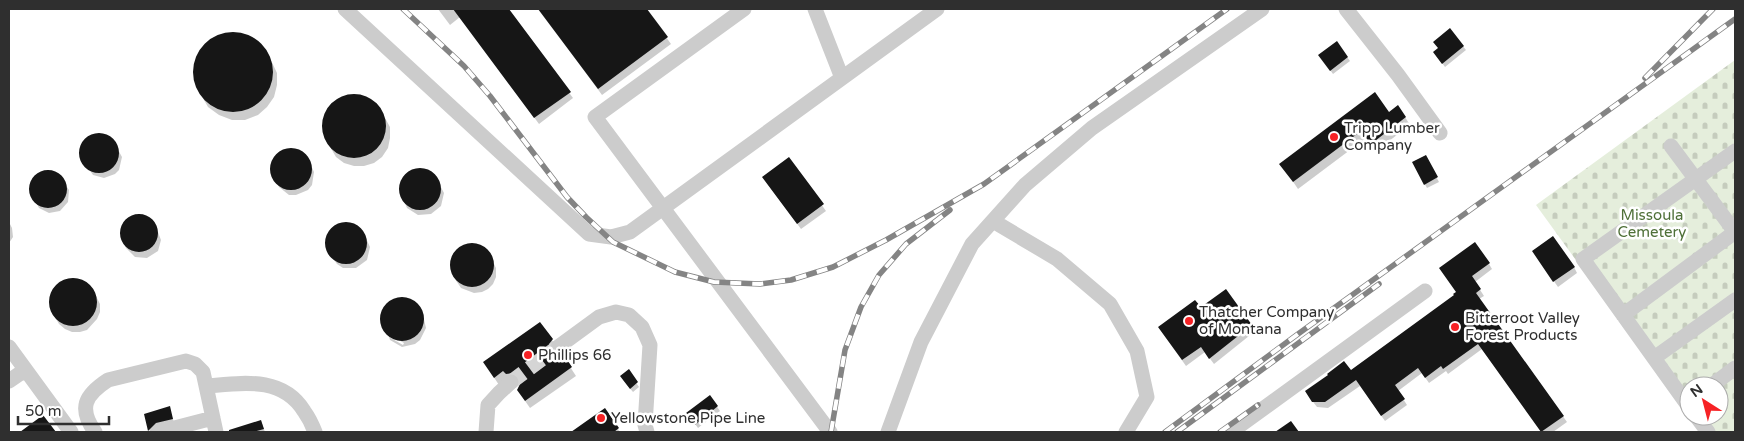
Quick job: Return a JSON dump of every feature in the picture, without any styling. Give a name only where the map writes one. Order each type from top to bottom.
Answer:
[{"type":"lane","points":[[345,9],[589,234],[611,237],[630,232],[937,9]]},
{"type":"lane","points":[[744,9],[595,116],[830,432]]},
{"type":"lane","points":[[815,9],[842,78]]},
{"type":"lane","points":[[888,432],[920,342],[972,244],[1025,185],[1092,128],[1262,9]]},
{"type":"lane","points":[[1346,9],[1440,133]]},
{"type":"lane","points":[[1623,315],[1735,232],[1671,146]]},
{"type":"lane","points":[[1679,392],[1583,260],[1735,151]]},
{"type":"lane","points":[[993,221],[1057,259],[1110,304],[1137,350],[1147,396],[1126,432]]},
{"type":"lane","points":[[1232,432],[1425,292]]},
{"type":"lane","points":[[1654,358],[1735,300]]},
{"type":"lane","points":[[558,347],[599,317],[616,312],[629,315],[642,327],[650,346],[646,429]]},
{"type":"lane","points":[[9,347],[71,432]]},
{"type":"lane","points":[[95,432],[86,416],[86,404],[89,395],[97,387],[108,380],[186,360],[196,364],[203,372],[214,425],[159,432]]},
{"type":"lane","points":[[1724,376],[1735,368]]},
{"type":"lane","points":[[9,381],[25,370]]},
{"type":"lane","points":[[486,432],[488,405],[511,382]]},
{"type":"lane","points":[[207,386],[249,383],[279,388],[298,401],[315,432]]},
{"type":"green space","name":"Missoula Cemetery","points":[[1735,60],[1735,432],[1701,432],[1696,426],[1729,426],[1729,376],[1679,376],[1679,402],[1536,205]]},
{"type":"building","points":[[453,9],[509,9],[571,92],[534,118]]},
{"type":"building","points":[[538,9],[647,9],[668,37],[598,89]]},
{"type":"building","points":[[1450,28],[1464,46],[1442,64],[1433,52],[1438,48],[1433,42]]},
{"type":"building","points":[[233,32],[248,35],[261,44],[270,57],[273,72],[270,87],[261,100],[248,109],[233,112],[218,109],[205,100],[196,87],[193,72],[196,57],[205,44],[218,35]]},
{"type":"building","points":[[1337,41],[1348,57],[1330,71],[1318,55]]},
{"type":"building","name":"Tripp Lumber Company","points":[[1375,92],[1389,112],[1398,105],[1406,117],[1371,144],[1361,131],[1293,182],[1279,164]]},
{"type":"building","points":[[348,94],[360,94],[377,103],[384,114],[386,126],[384,138],[377,149],[360,158],[348,158],[336,153],[327,144],[322,132],[322,120],[327,108],[336,99]]},
{"type":"building","points":[[99,133],[113,139],[119,153],[113,167],[99,173],[85,167],[79,153],[85,139]]},
{"type":"building","points":[[291,148],[306,154],[312,169],[306,184],[291,190],[276,184],[270,169],[276,154]]},
{"type":"building","points":[[1426,155],[1438,177],[1424,185],[1412,162]]},
{"type":"building","points":[[789,157],[824,204],[797,224],[762,177]]},
{"type":"building","points":[[424,168],[432,171],[438,177],[441,189],[438,201],[432,207],[416,210],[408,207],[402,201],[399,185],[402,177],[408,171]]},
{"type":"building","points":[[48,170],[61,176],[67,189],[61,202],[48,208],[35,202],[29,189],[35,176]]},
{"type":"building","points":[[139,214],[153,219],[158,233],[153,247],[139,252],[125,247],[120,233],[125,219]]},
{"type":"building","points":[[346,222],[361,228],[367,243],[361,258],[346,264],[331,258],[325,243],[331,228]]},
{"type":"building","points":[[1553,236],[1575,267],[1553,282],[1532,251]]},
{"type":"building","name":"Bitterroot Valley Forest Products","points":[[1475,242],[1490,263],[1472,276],[1481,289],[1476,293],[1564,416],[1541,432],[1478,344],[1443,369],[1441,366],[1425,378],[1418,368],[1395,385],[1405,399],[1381,416],[1356,380],[1325,402],[1312,402],[1305,391],[1344,361],[1351,370],[1454,295],[1456,292],[1439,268]]},
{"type":"building","points":[[476,243],[488,249],[493,256],[493,274],[488,281],[481,286],[468,287],[460,284],[453,277],[450,261],[453,253],[460,246]]},
{"type":"building","points":[[68,278],[78,278],[87,282],[93,288],[96,293],[96,311],[87,322],[78,326],[68,326],[59,322],[53,316],[49,307],[49,297],[53,288],[59,282]]},
{"type":"building","name":"Thatcher Company of Montana","points":[[1226,289],[1252,325],[1209,359],[1201,347],[1182,360],[1158,327],[1195,300],[1201,307]]},
{"type":"building","points":[[402,297],[414,301],[420,307],[424,319],[420,331],[414,337],[402,341],[390,337],[384,331],[380,319],[384,307],[390,301]]},
{"type":"building","name":"Phillips 66","points":[[540,322],[553,339],[549,344],[550,352],[555,356],[564,355],[572,367],[525,401],[517,390],[520,384],[518,375],[513,373],[506,374],[503,371],[494,378],[483,362]]},
{"type":"building","points":[[629,369],[638,382],[630,389],[620,376]]},
{"type":"building","points":[[710,395],[718,406],[695,425],[686,413]]},
{"type":"building","points":[[170,406],[173,419],[156,423],[148,431],[144,414]]},
{"type":"building","name":"Yellowstone Pipe Line","points":[[605,408],[619,428],[614,432],[571,432]]},
{"type":"building","points":[[43,415],[56,432],[20,432]]},
{"type":"building","points":[[261,420],[264,429],[253,432],[229,432],[229,430]]},
{"type":"building","points":[[1291,421],[1299,432],[1275,432]]},
{"type":"tunnel","points":[[511,382],[558,347]]},
{"type":"railway","points":[[403,9],[464,66],[490,96],[567,197],[613,242],[675,272],[714,282],[760,284],[791,280],[833,267],[886,240],[984,184],[1227,9]]},
{"type":"railway","points":[[1645,78],[1713,9]]},
{"type":"railway","points":[[1165,432],[1735,19]]},
{"type":"railway","points":[[831,432],[845,350],[861,307],[879,275],[906,244],[950,210]]},
{"type":"railway","points":[[1177,432],[1379,284]]},
{"type":"railway","points":[[1220,432],[1258,405]]},
{"type":"place","name":"Tripp Lumber Company","points":[[1334,137]]},
{"type":"place","name":"Thatcher Company of Montana","points":[[1189,321]]},
{"type":"place","name":"Bitterroot Valley Forest Products","points":[[1455,327]]},
{"type":"place","name":"Phillips 66","points":[[528,355]]},
{"type":"place","name":"Yellowstone Pipe Line","points":[[601,418]]}]
